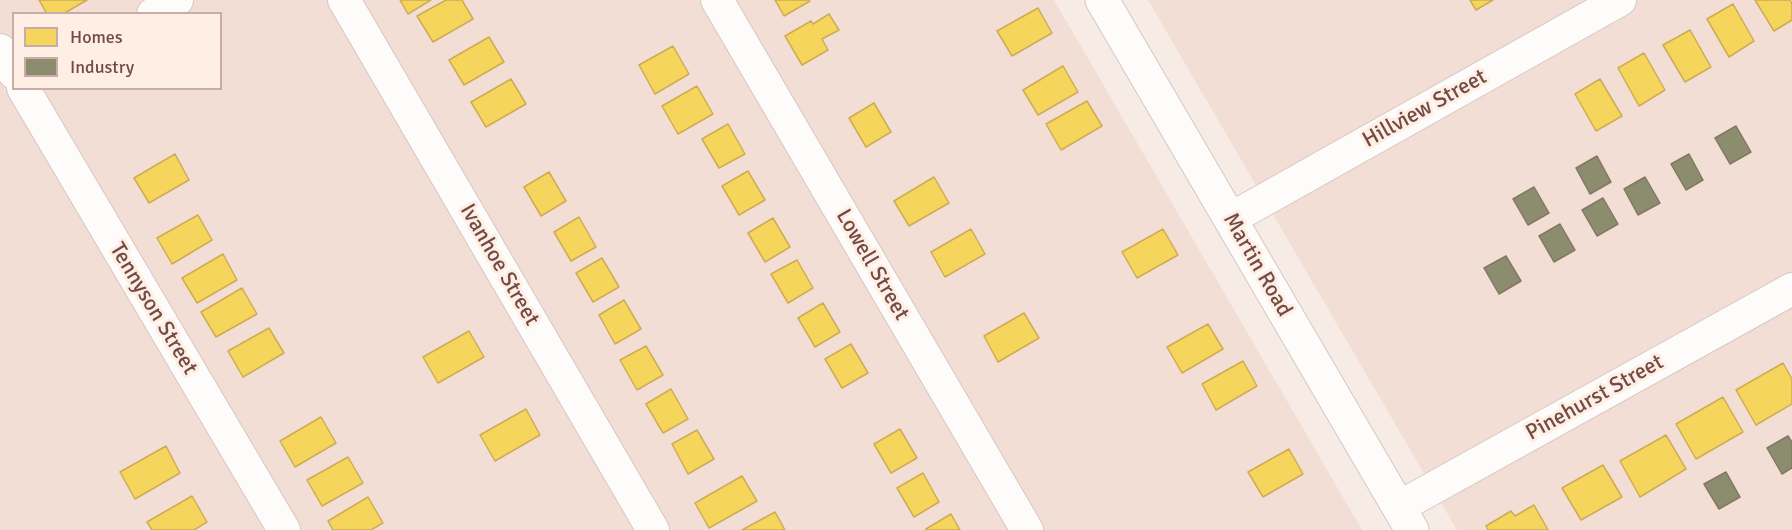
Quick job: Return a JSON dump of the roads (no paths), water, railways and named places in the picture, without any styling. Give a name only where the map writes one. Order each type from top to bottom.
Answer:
[{"type":"street","points":[[156,12],[177,0]]},
{"type":"street","name":"Ivanhoe Street","points":[[344,0],[653,530]]},
{"type":"street","name":"Lowell Street","points":[[717,0],[1027,530]]},
{"type":"street","name":"Martin Road","points":[[1102,0],[1406,518]]},
{"type":"street","name":"Hillview Street","points":[[1230,219],[1620,0]]},
{"type":"street","points":[[0,50],[12,69]]},
{"type":"street","points":[[0,100],[18,90]]},
{"type":"street","name":"Tennyson Street","points":[[22,90],[284,530]]},
{"type":"street","name":"Pinehurst Street","points":[[1406,518],[1792,289]]}]
